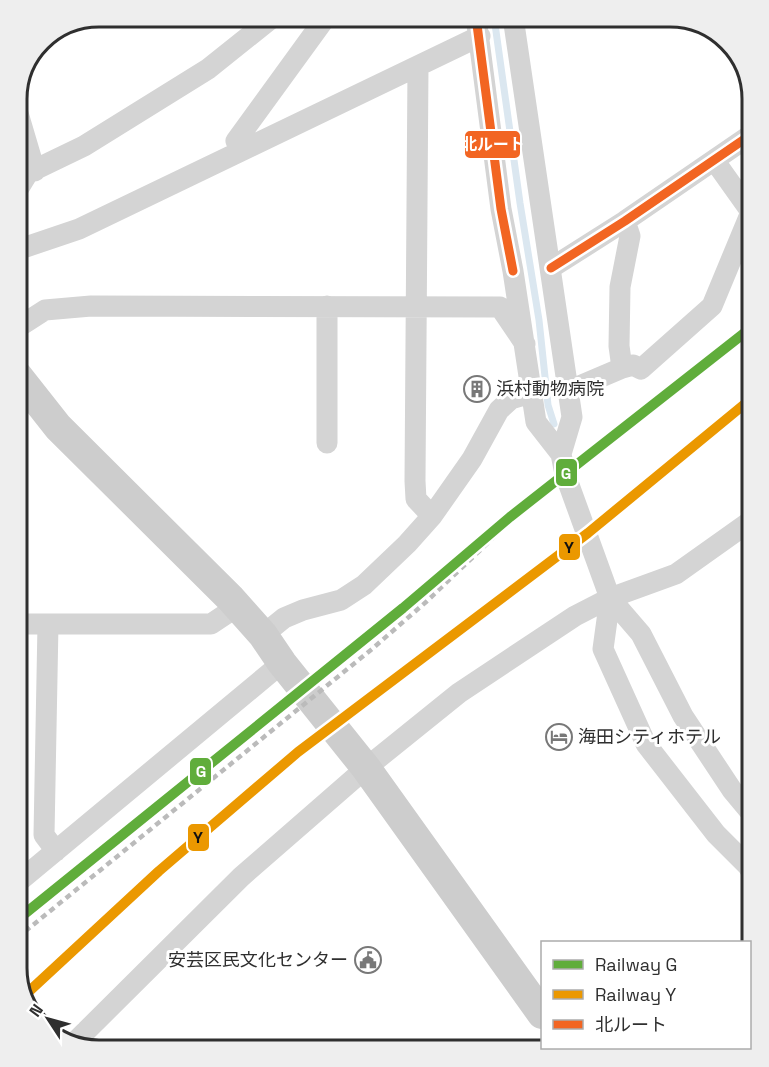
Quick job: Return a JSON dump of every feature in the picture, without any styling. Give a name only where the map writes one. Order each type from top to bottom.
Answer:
[{"type":"street","points":[[27,174],[84,146],[208,69],[260,27]]},
{"type":"street","points":[[241,151],[236,141],[318,27]]},
{"type":"street","points":[[27,246],[79,228],[418,66],[483,27]]},
{"type":"street","points":[[493,27],[501,209],[531,267],[525,345],[536,422],[561,454],[565,474],[610,598],[641,634],[683,716],[742,801]]},
{"type":"street","points":[[494,27],[531,267],[568,391],[572,417],[561,454]]},
{"type":"street","points":[[418,66],[415,480],[416,499],[432,516]]},
{"type":"street","points":[[500,307],[531,267],[624,221],[742,141]]},
{"type":"street","points":[[27,144],[35,171]]},
{"type":"street","points":[[714,160],[742,199]]},
{"type":"street","points":[[622,368],[619,346],[620,288],[630,236],[624,221]]},
{"type":"street","points":[[568,391],[622,368],[633,365],[641,369],[712,306],[742,234]]},
{"type":"street","points":[[27,322],[45,310],[91,306],[500,307]]},
{"type":"street","points":[[327,306],[327,443]]},
{"type":"street","points":[[500,307],[525,345]]},
{"type":"street","points":[[27,388],[58,427],[238,606],[263,635],[282,663],[366,768],[541,1011]]},
{"type":"street","points":[[263,635],[284,618],[303,610],[341,600],[364,585],[407,544],[432,516],[472,459],[499,410],[512,399],[531,393]]},
{"type":"street","points":[[79,1038],[241,877],[366,768],[459,693],[574,616],[610,598],[676,574],[742,528]]},
{"type":"street","points":[[610,598],[603,649],[646,744],[716,834],[742,860]]},
{"type":"street","points":[[27,624],[211,624],[238,606]]},
{"type":"street","points":[[48,624],[44,835],[56,851]]},
{"type":"street","points":[[27,874],[282,663]]},
{"type":"waterway","points":[[495,27],[539,320],[548,405],[554,424]]},
{"type":"railway","points":[[27,930],[372,649],[426,602],[539,494]]},
{"type":"rail line","name":"G","points":[[27,912],[403,608],[510,517],[742,335]]},
{"type":"rail line","name":"Y","points":[[30,990],[159,871],[298,752],[588,533],[742,406]]},
{"type":"transit line","name":"北ルート","points":[[477,27],[501,209],[513,271]]},
{"type":"transit line","name":"北ルート","points":[[551,268],[625,221],[742,141]]},
{"type":"place","name":"浜村動物病院","points":[[477,389]]},
{"type":"place","name":"海田シティホテル","points":[[559,737]]},
{"type":"place","name":"安芸区民文化センター","points":[[368,960]]}]
